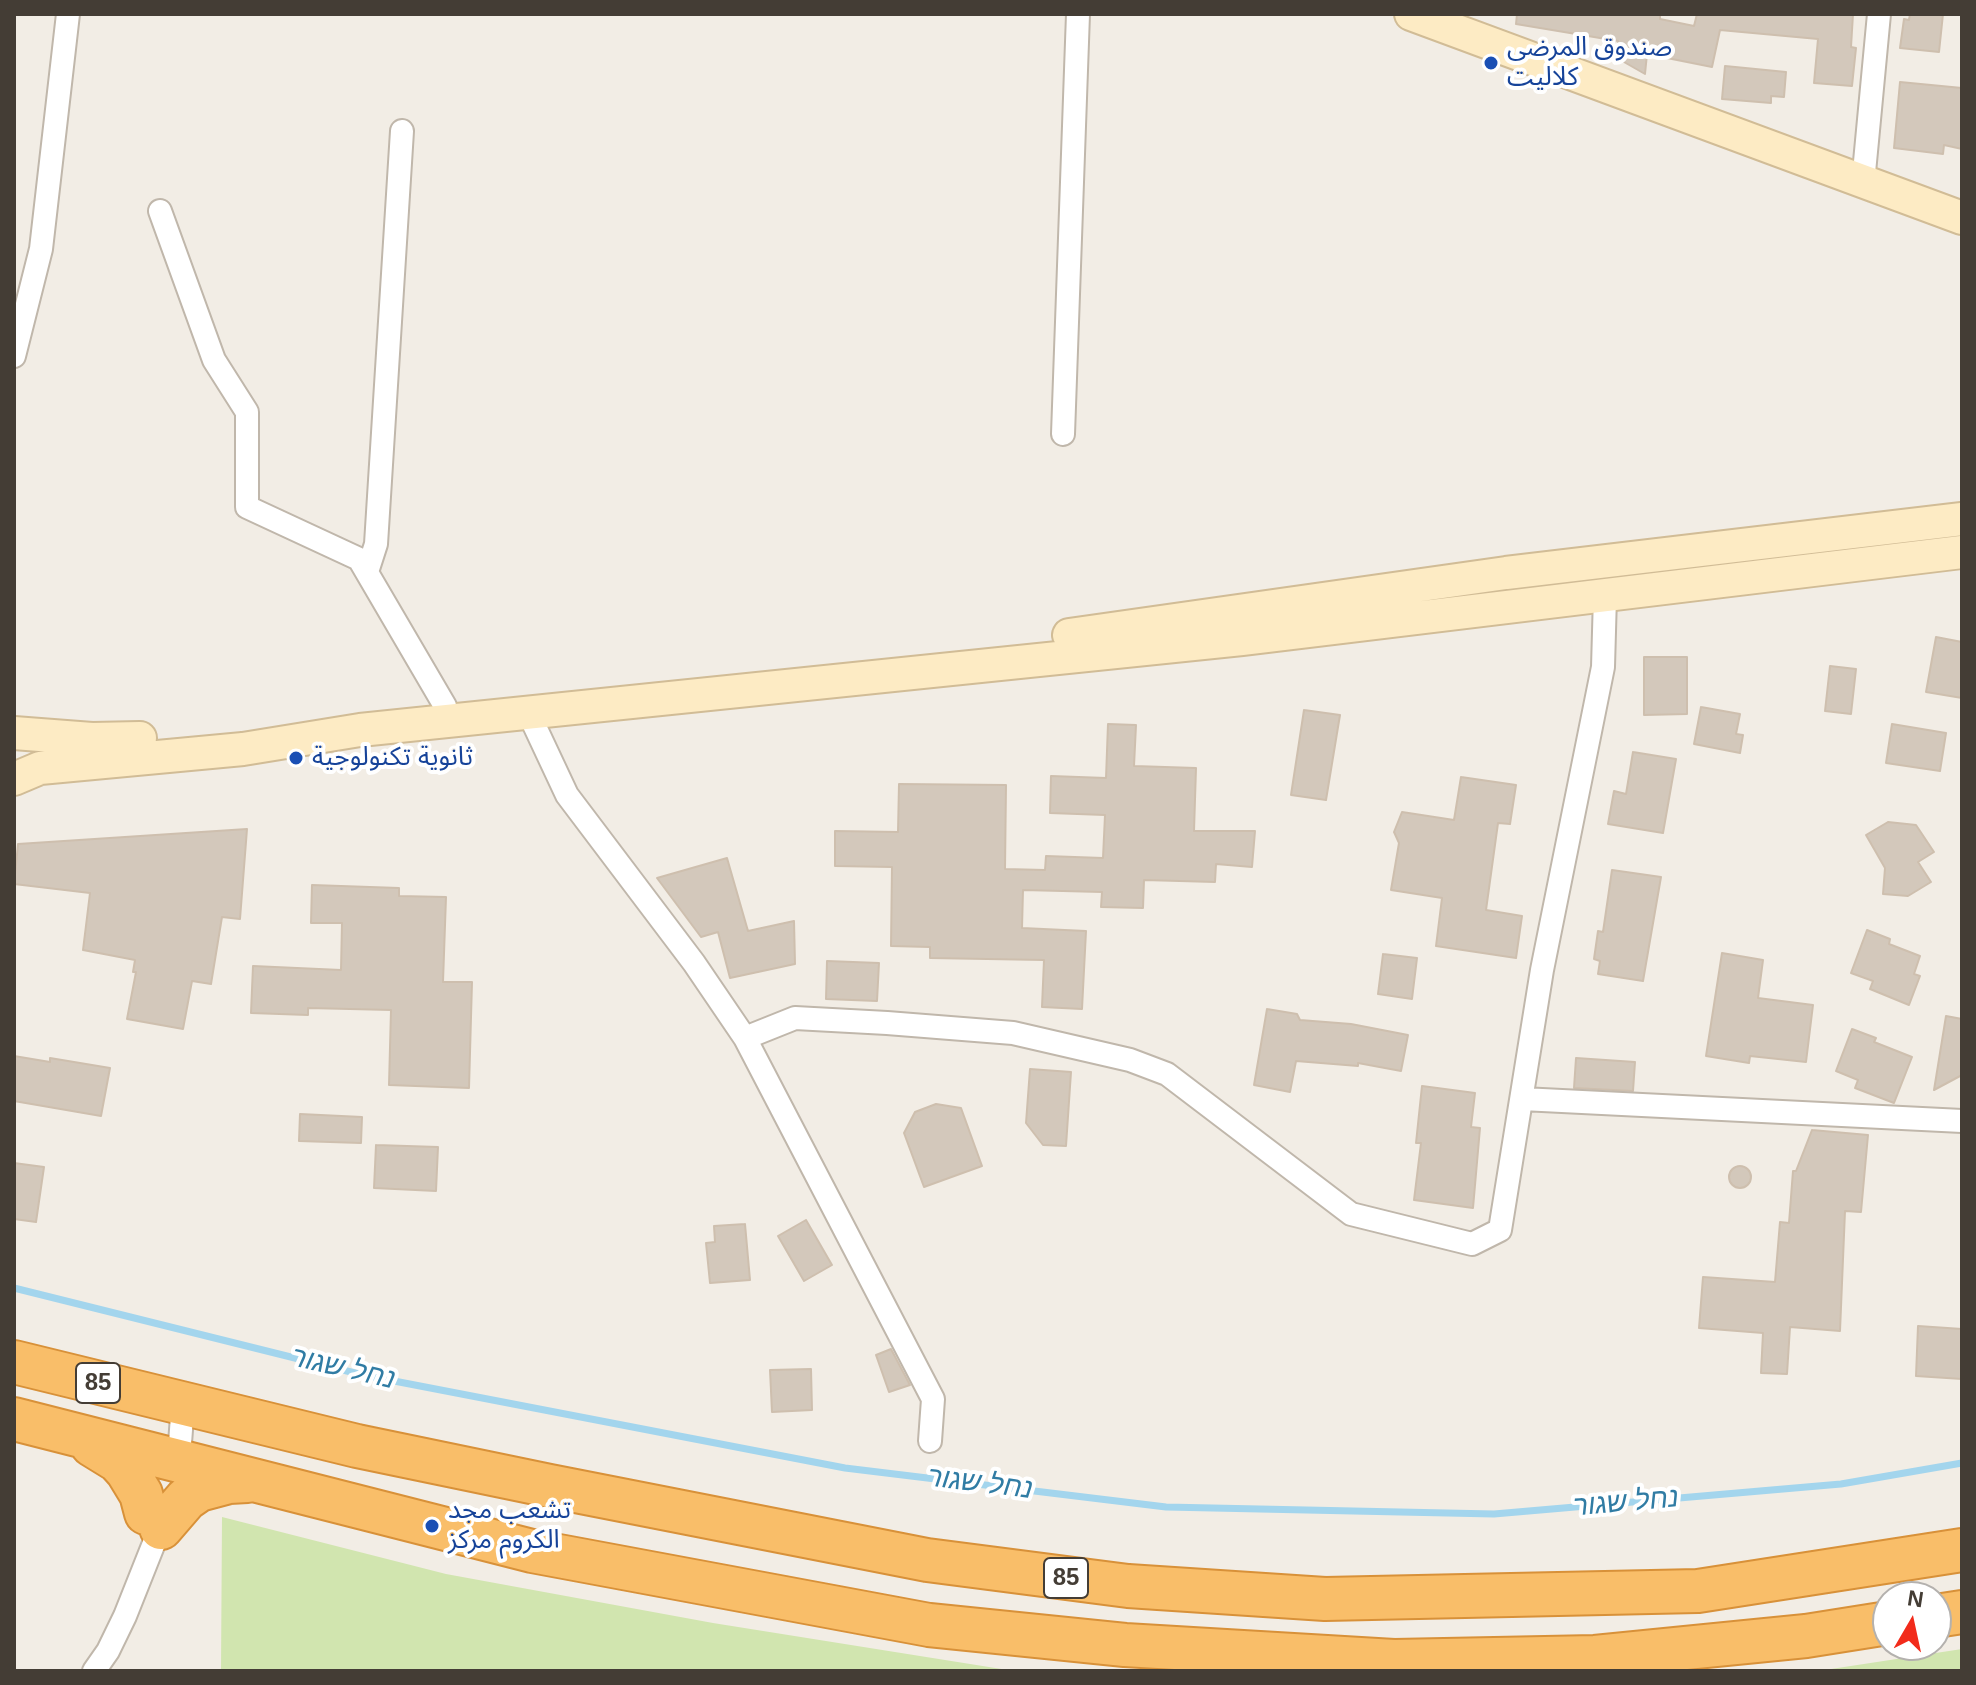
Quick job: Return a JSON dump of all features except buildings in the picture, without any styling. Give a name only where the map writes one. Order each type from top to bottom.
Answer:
[{"type":"highway","name":"85","points":[[14,1362],[357,1446],[927,1560],[1128,1586],[1325,1599],[1698,1591],[1962,1550]]},
{"type":"highway","name":"85","points":[[14,1419],[532,1551],[929,1625],[1125,1645],[1394,1661],[1595,1657],[1806,1636],[1872,1626]]},
{"type":"highway","points":[[77,1436],[118,1461],[127,1471],[153,1521],[199,1490],[252,1480]]},
{"type":"street","points":[[14,356],[41,249],[68,14]]},
{"type":"street","points":[[1063,434],[1078,14]]},
{"type":"street","points":[[1411,14],[1962,218]]},
{"type":"street","points":[[1863,183],[1879,14]]},
{"type":"street","points":[[367,572],[376,544],[402,131]]},
{"type":"street","points":[[160,211],[214,360],[247,412],[247,507],[359,559],[445,706]]},
{"type":"street","points":[[14,733],[92,739],[237,732],[358,714],[712,681],[977,649],[1506,573],[1962,519]]},
{"type":"street","points":[[14,779],[40,768],[243,749],[360,730],[1242,639],[1962,552]]},
{"type":"street","points":[[745,1038],[795,1018],[887,1023],[1013,1033],[1130,1060],[1167,1074],[1351,1214],[1472,1244],[1500,1230],[1542,970],[1603,667],[1605,596]]},
{"type":"street","points":[[529,714],[567,795],[694,963],[745,1038],[933,1399],[930,1441]]},
{"type":"street","points":[[1522,1099],[1962,1121]]},
{"type":"street","points":[[94,1671],[125,1616],[138,1580],[183,1403]]},
{"type":"green space","points":[[222,1517],[446,1574],[713,1623],[1014,1671],[221,1671]]},
{"type":"green space","points":[[1962,1649],[1962,1671],[1818,1671],[1883,1661],[1952,1661],[1952,1651]]},
{"type":"waterway","name":"נחל שגור","points":[[14,1288],[363,1375],[845,1468],[1166,1507],[1494,1514],[1841,1484],[1962,1463]]},
{"type":"place","name":"صندوق المرضى كلاليت","points":[[1491,63]]},
{"type":"place","name":"ثانوية تكنولوجية","points":[[296,758]]},
{"type":"place","name":"تشعب مجد الكروم مركز","points":[[432,1526]]}]
